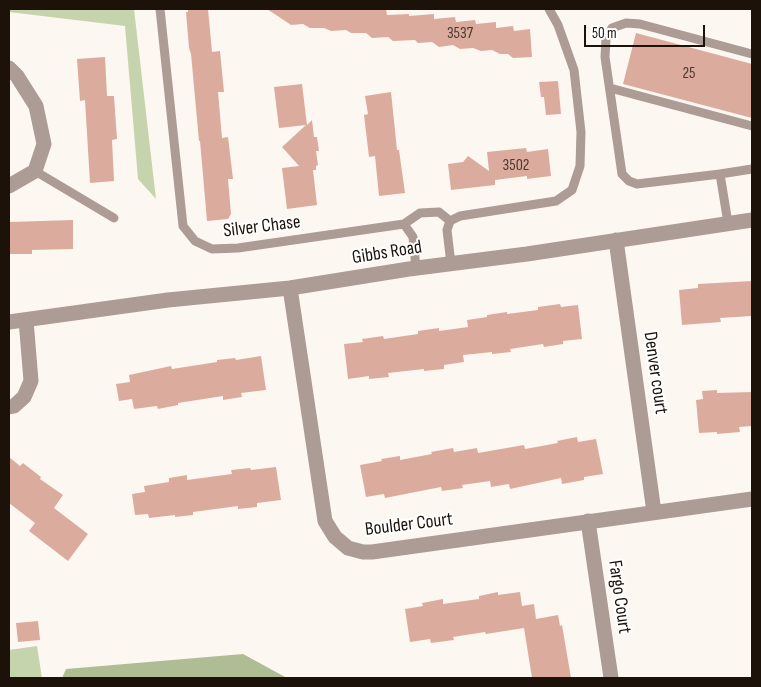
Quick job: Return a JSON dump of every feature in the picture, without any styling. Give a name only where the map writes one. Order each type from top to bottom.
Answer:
[{"type":"street","points":[[9,68],[17,76],[36,106],[44,144],[35,171],[9,186]]},
{"type":"street","name":"Gibbs Road","points":[[9,322],[168,300],[290,288],[752,220]]},
{"type":"street","name":"Denver court","points":[[616,240],[654,512]]},
{"type":"street","name":"Boulder Court","points":[[290,288],[325,520],[330,531],[342,543],[355,550],[372,552],[752,499]]},
{"type":"street","points":[[9,407],[14,406],[24,396],[31,380],[26,320]]},
{"type":"street","name":"Fargo Court","points":[[588,521],[611,678]]},
{"type":"lane","name":"Silver Chase","points":[[160,9],[183,226],[195,241],[212,250],[238,248],[404,224],[420,213],[439,212],[450,221]]},
{"type":"lane","points":[[451,264],[447,230],[450,221],[460,216],[556,201],[572,190],[580,166],[582,132],[574,70],[558,25],[549,9]]},
{"type":"lane","points":[[752,54],[640,24],[626,23],[612,28],[606,39],[605,57],[622,174],[629,181],[637,184],[752,169]]},
{"type":"lane","points":[[610,88],[752,126]]},
{"type":"lane","points":[[35,171],[114,218]]},
{"type":"lane","points":[[720,174],[728,224]]},
{"type":"lane","points":[[404,224],[413,236],[416,268]]},
{"type":"green space","points":[[9,9],[134,9],[156,199],[138,179],[125,26],[9,12]]},
{"type":"green space","points":[[37,646],[42,678],[9,678],[9,650]]},
{"type":"green space","points":[[243,654],[287,678],[62,678],[66,669]]},
{"type":"building","points":[[188,9],[208,9],[212,52],[220,51],[224,92],[218,92],[222,138],[228,137],[233,179],[228,179],[231,214],[228,219],[207,221],[189,48],[186,12],[188,12]]},
{"type":"building","points":[[267,9],[386,9],[387,15],[434,14],[434,19],[455,17],[456,22],[475,20],[476,24],[496,22],[496,28],[513,26],[514,31],[530,29],[532,57],[513,58],[508,54],[500,54],[492,50],[460,49],[453,45],[439,47],[432,42],[418,43],[415,40],[393,41],[388,37],[372,38],[366,33],[310,28],[303,24],[291,25]]},
{"type":"building","points":[[636,33],[752,64],[752,118],[623,84]]},
{"type":"building","points":[[105,57],[107,96],[114,96],[117,139],[112,140],[114,181],[90,183],[85,100],[80,101],[77,59]]},
{"type":"building","points":[[558,81],[561,114],[546,115],[544,97],[541,97],[539,82]]},
{"type":"building","points":[[302,84],[307,125],[312,120],[314,137],[317,137],[319,151],[316,151],[318,165],[316,170],[313,170],[317,205],[287,209],[282,168],[299,166],[282,147],[306,125],[279,128],[274,87]]},
{"type":"building","points":[[391,92],[397,150],[399,150],[405,193],[379,196],[375,156],[369,157],[364,115],[368,114],[365,96]]},
{"type":"building","points":[[526,148],[527,152],[548,149],[551,176],[527,179],[527,176],[495,180],[495,185],[451,190],[448,164],[463,162],[468,156],[489,171],[487,152]]},
{"type":"building","points":[[73,220],[73,249],[32,250],[32,254],[9,254],[9,222]]},
{"type":"building","points":[[752,281],[752,316],[720,318],[721,322],[682,325],[679,290],[698,288],[698,284]]},
{"type":"building","points":[[560,304],[561,307],[578,305],[582,339],[563,341],[563,344],[544,347],[543,344],[510,349],[511,352],[463,355],[464,362],[444,365],[444,369],[388,373],[389,377],[369,379],[369,376],[348,379],[344,344],[363,342],[362,339],[383,336],[384,339],[418,334],[418,331],[439,328],[439,331],[468,327],[467,320],[487,317],[487,315],[538,310],[538,307]]},
{"type":"building","points":[[261,356],[266,390],[241,393],[242,397],[223,400],[223,396],[178,403],[178,405],[158,409],[157,406],[134,409],[132,399],[119,401],[116,384],[130,382],[129,375],[171,366],[172,369],[217,362],[217,360],[235,358],[236,360]]},
{"type":"building","points":[[717,390],[717,393],[752,392],[752,426],[739,427],[740,432],[699,433],[696,400],[703,399],[702,391]]},
{"type":"building","points":[[577,437],[578,442],[596,439],[603,474],[584,477],[584,480],[562,484],[561,478],[510,489],[509,484],[491,487],[490,481],[462,485],[463,488],[442,491],[441,487],[385,498],[384,494],[366,497],[360,465],[382,461],[381,459],[400,456],[400,460],[453,448],[454,452],[477,448],[478,453],[524,445],[525,449],[558,443],[557,441]]},
{"type":"building","points":[[9,457],[20,466],[23,463],[41,477],[40,479],[63,495],[54,508],[88,534],[68,561],[29,531],[35,523],[9,503]]},
{"type":"building","points":[[276,467],[281,500],[257,503],[257,507],[238,509],[238,506],[193,512],[193,515],[175,517],[175,515],[149,518],[148,514],[135,515],[132,494],[145,492],[144,486],[169,482],[169,478],[187,475],[187,480],[232,474],[231,470]]},
{"type":"building","points":[[498,592],[498,595],[520,592],[522,606],[534,604],[536,619],[558,615],[560,626],[562,625],[571,678],[532,678],[524,628],[453,637],[454,640],[431,643],[430,639],[410,642],[405,609],[423,606],[422,603],[443,599],[443,604],[479,599],[479,596]]},
{"type":"building","points":[[38,621],[40,640],[18,642],[16,623]]}]
